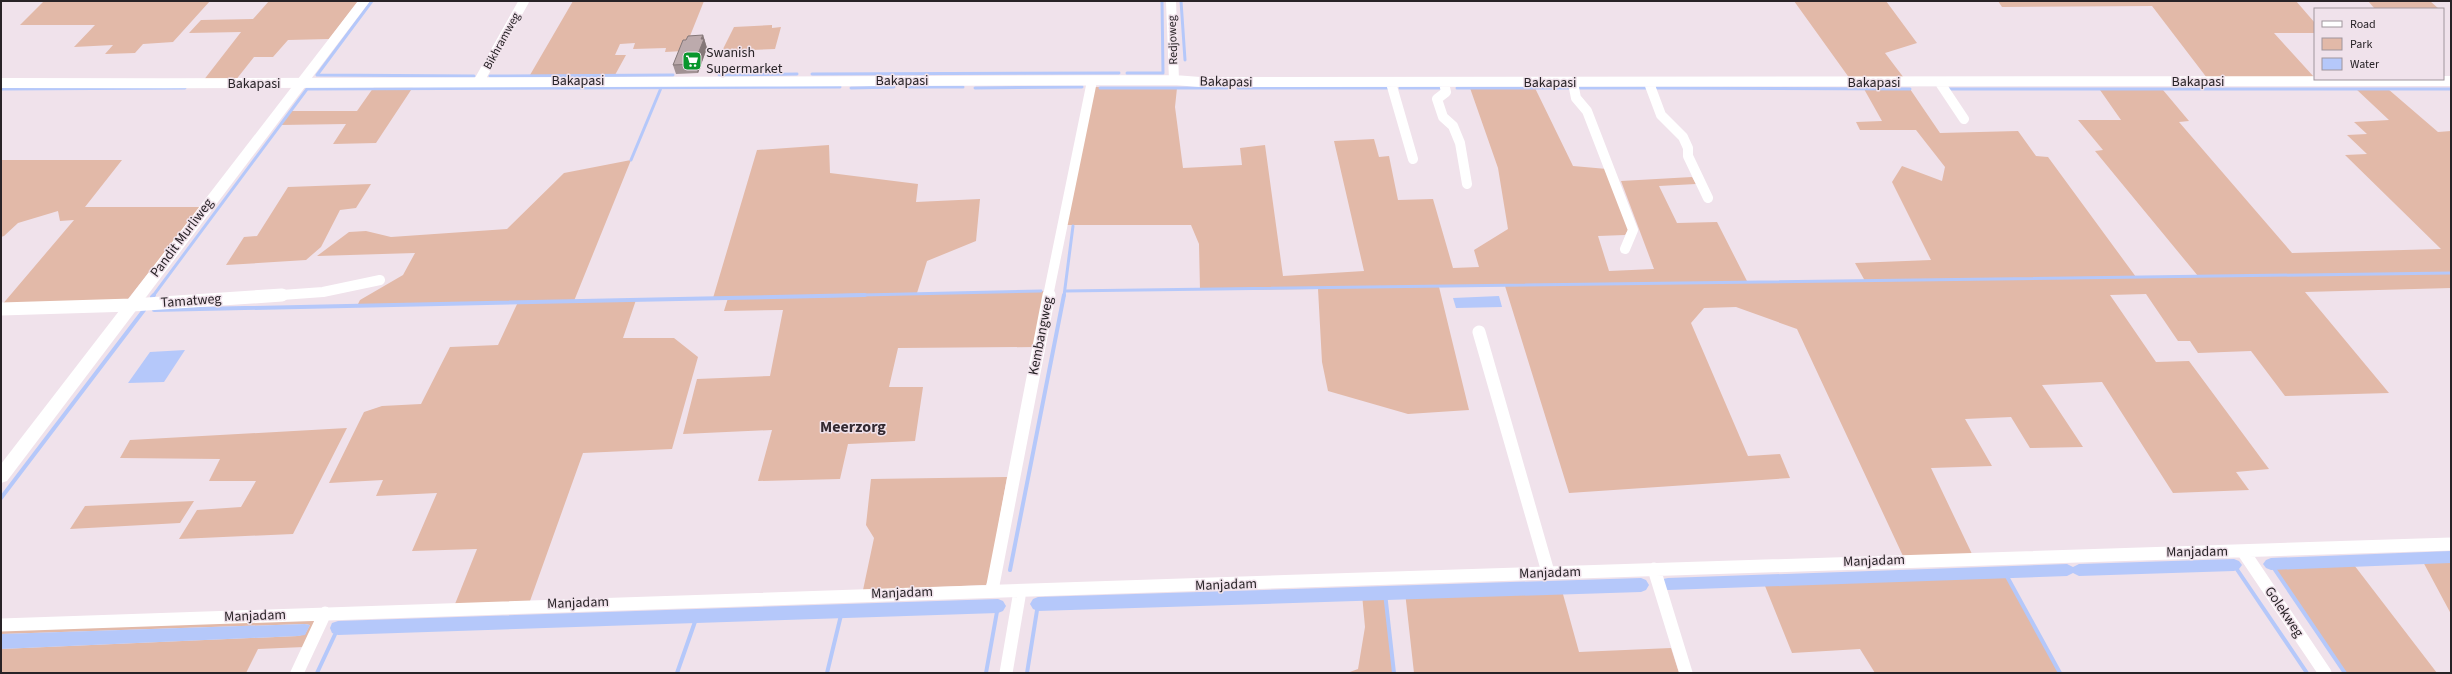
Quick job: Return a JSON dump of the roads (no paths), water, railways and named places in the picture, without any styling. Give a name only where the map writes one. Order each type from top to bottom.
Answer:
[{"type":"street","name":"Pandit Murliweg","points":[[1,476],[364,1]]},
{"type":"street","name":"Bikhramweg","points":[[479,81],[524,1]]},
{"type":"street","name":"Redjoweg","points":[[1171,1],[1174,80]]},
{"type":"street","name":"Bakapasi","points":[[1,83],[300,84],[479,81],[1174,80],[1200,82],[1391,83],[2451,81]]},
{"type":"street","name":"Kembangweg","points":[[992,590],[1020,436],[1092,81]]},
{"type":"street","points":[[1940,82],[1964,119]]},
{"type":"street","points":[[1391,83],[1413,159]]},
{"type":"street","points":[[1444,83],[1446,92],[1437,99],[1443,117],[1454,126],[1460,143],[1467,184]]},
{"type":"street","points":[[1573,83],[1576,98],[1587,111],[1633,230],[1625,248]]},
{"type":"street","points":[[1649,83],[1661,115],[1683,137],[1688,148],[1688,156],[1708,198]]},
{"type":"street","name":"Tamatweg","points":[[1,309],[132,305],[323,292],[380,280]]},
{"type":"street","points":[[1479,332],[1548,572]]},
{"type":"street","name":"Manjadam","points":[[1,625],[992,590],[1020,591],[1548,572],[2451,544]]},
{"type":"street","name":"Golekweg","points":[[2243,551],[2325,673]]},
{"type":"street","points":[[1654,569],[1686,673]]},
{"type":"street","points":[[1006,673],[1020,591]]},
{"type":"street","points":[[297,673],[325,613]]},
{"type":"water","points":[[1499,296],[1502,307],[1456,308],[1453,298]]},
{"type":"water","points":[[185,350],[164,382],[128,383],[150,352]]},
{"type":"water","points":[[310,625],[305,635],[298,636],[1,649],[1,634]]},
{"type":"waterway","points":[[372,1],[317,75],[474,76]]},
{"type":"waterway","points":[[1127,73],[1163,73],[1162,1]]},
{"type":"waterway","points":[[1181,1],[1185,60]]},
{"type":"waterway","points":[[812,74],[1119,73]]},
{"type":"waterway","points":[[719,75],[797,74]]},
{"type":"waterway","points":[[490,76],[673,75]]},
{"type":"waterway","points":[[153,296],[307,89],[840,87]]},
{"type":"waterway","points":[[851,88],[894,87]]},
{"type":"waterway","points":[[905,87],[963,87]]},
{"type":"waterway","points":[[975,88],[1082,87]]},
{"type":"waterway","points":[[1,89],[185,88]]},
{"type":"waterway","points":[[631,160],[661,88]]},
{"type":"waterway","points":[[1100,88],[1227,88]]},
{"type":"waterway","points":[[1238,88],[1390,88]]},
{"type":"waterway","points":[[1400,88],[1441,88]]},
{"type":"waterway","points":[[1457,88],[1570,88]]},
{"type":"waterway","points":[[1580,88],[1647,88]]},
{"type":"waterway","points":[[1657,88],[1910,89]]},
{"type":"waterway","points":[[1948,89],[2451,89]]},
{"type":"waterway","points":[[1064,296],[1073,226]]},
{"type":"waterway","points":[[1065,291],[2451,273]]},
{"type":"waterway","points":[[824,296],[1041,291]]},
{"type":"waterway","points":[[824,296],[865,295]]},
{"type":"waterway","points":[[1010,570],[1064,295]]},
{"type":"waterway","points":[[818,296],[824,296]]},
{"type":"waterway","points":[[154,310],[824,296]]},
{"type":"waterway","points":[[1,498],[144,310]]},
{"type":"waterway","points":[[2271,564],[2451,557]]},
{"type":"waterway","points":[[2271,564],[2345,673]]},
{"type":"waterway","points":[[2234,565],[2307,673]]},
{"type":"waterway","points":[[2079,570],[2234,565]]},
{"type":"waterway","points":[[1668,584],[2067,570]]},
{"type":"waterway","points":[[2004,571],[2060,673]]},
{"type":"waterway","points":[[1038,604],[1641,585]]},
{"type":"waterway","points":[[1385,593],[1394,673]]},
{"type":"waterway","points":[[1027,673],[1038,604]]},
{"type":"waterway","points":[[986,673],[998,606]]},
{"type":"waterway","points":[[338,628],[998,606]]},
{"type":"waterway","points":[[827,673],[842,611]]},
{"type":"waterway","points":[[677,673],[697,616]]},
{"type":"waterway","points":[[317,673],[338,628]]},
{"type":"place","name":"Swanish Supermarket","points":[[692,61]]},
{"type":"district","name":"Meerzorg","points":[[853,427]]}]
